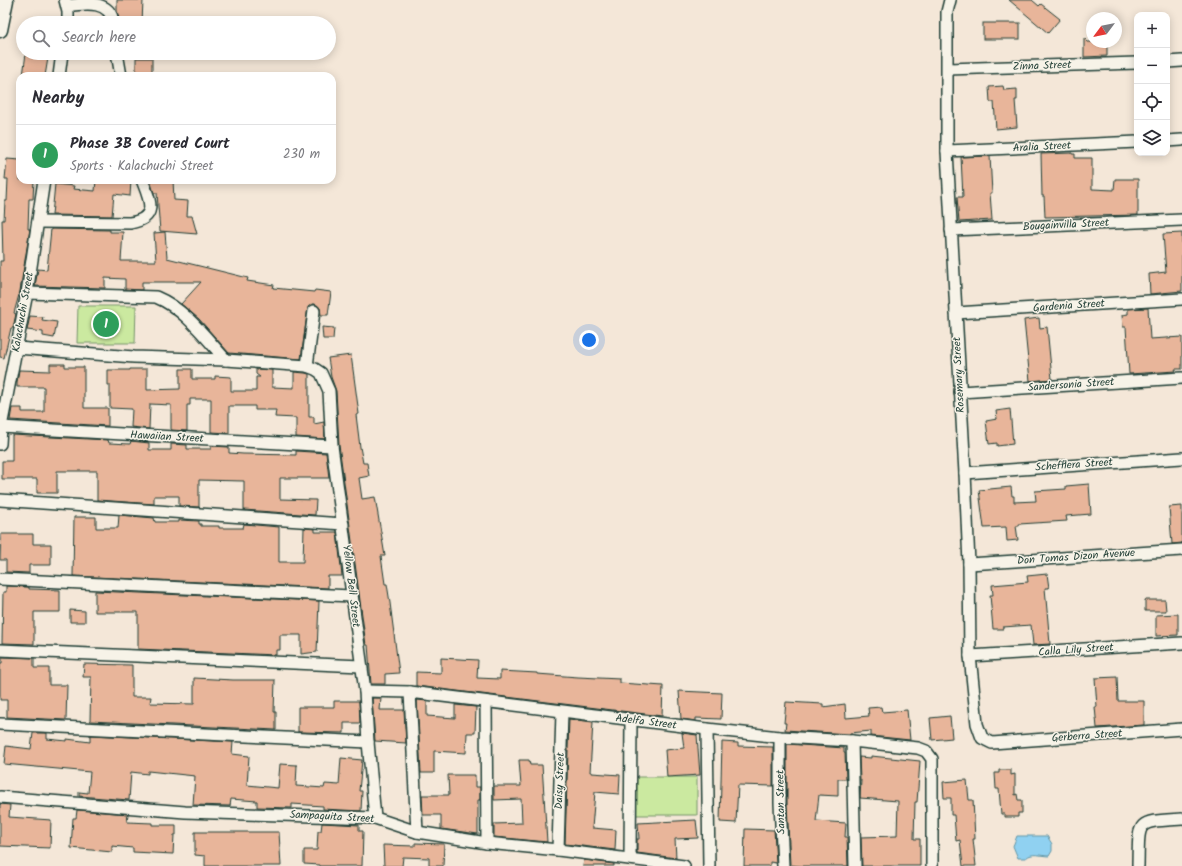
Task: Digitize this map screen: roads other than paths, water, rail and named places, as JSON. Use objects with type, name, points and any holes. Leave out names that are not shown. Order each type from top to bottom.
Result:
[{"type":"street","name":"Rosemary Street","points":[[950,0],[947,12],[947,151],[965,473],[969,564],[970,656],[977,724],[982,738],[992,743]]},
{"type":"street","points":[[0,30],[5,1]]},
{"type":"street","points":[[68,16],[66,3],[93,2],[103,4],[111,11],[112,16]]},
{"type":"street","points":[[60,72],[61,60]]},
{"type":"street","points":[[118,60],[120,72]]},
{"type":"street","points":[[1170,62],[1182,61]]},
{"type":"street","name":"Zinna Street","points":[[948,70],[1134,63]]},
{"type":"street","points":[[1170,141],[1182,140]]},
{"type":"street","name":"Aralia Street","points":[[947,151],[1134,142]]},
{"type":"street","name":"Kalachuchi Street","points":[[0,444],[1,427],[27,293],[43,184]]},
{"type":"street","points":[[38,222],[130,223],[141,220],[148,216],[151,208],[143,184]]},
{"type":"street","name":"Bougainvilla Street","points":[[951,230],[1182,220]]},
{"type":"street","points":[[27,293],[156,297],[168,302],[179,311],[226,360]]},
{"type":"street","name":"Gardenia Street","points":[[956,313],[1182,299]]},
{"type":"street","points":[[17,348],[134,357],[226,360],[307,366],[314,311]]},
{"type":"street","name":"Yellow Bell Street","points":[[307,366],[322,374],[329,391],[332,446],[365,691],[375,818]]},
{"type":"street","name":"Sandersonia Street","points":[[960,392],[1182,378]]},
{"type":"street","name":"Hawaiian Street","points":[[1,427],[332,446]]},
{"type":"street","name":"Schefflera Street","points":[[965,473],[1182,458]]},
{"type":"street","points":[[0,500],[343,524]]},
{"type":"street","name":"Don Tomas Dizon Avenue","points":[[969,564],[1182,550]]},
{"type":"street","points":[[0,579],[351,596]]},
{"type":"street","name":"Calla Lily Street","points":[[970,656],[1182,643]]},
{"type":"street","points":[[0,650],[361,666]]},
{"type":"street","name":"Adelfa Street","points":[[365,691],[410,692],[707,730],[780,737],[852,741],[918,748],[926,751],[932,759],[932,866]]},
{"type":"street","points":[[410,692],[417,832]]},
{"type":"street","points":[[486,702],[487,843]]},
{"type":"street","name":"Daisy Street","points":[[558,850],[562,712]]},
{"type":"street","points":[[630,859],[631,720]]},
{"type":"street","points":[[0,724],[368,742]]},
{"type":"street","name":"Gerberra Street","points":[[992,743],[1182,729]]},
{"type":"street","points":[[707,730],[709,866]]},
{"type":"street","name":"Santan Street","points":[[780,737],[780,803],[783,866]]},
{"type":"street","points":[[852,741],[855,866]]},
{"type":"street","name":"Sampaguita Street","points":[[0,797],[185,812],[375,818],[417,832],[487,843],[558,850],[684,866]]},
{"type":"street","points":[[1138,866],[1139,833],[1141,826],[1148,821],[1182,819]]},
{"type":"water","points":[[1017,836],[1047,836],[1052,844],[1052,851],[1049,856],[1031,855],[1026,858],[1018,858],[1013,846]]},
{"type":"place","name":"Phase 3B Covered Court","points":[[106,324]]}]
